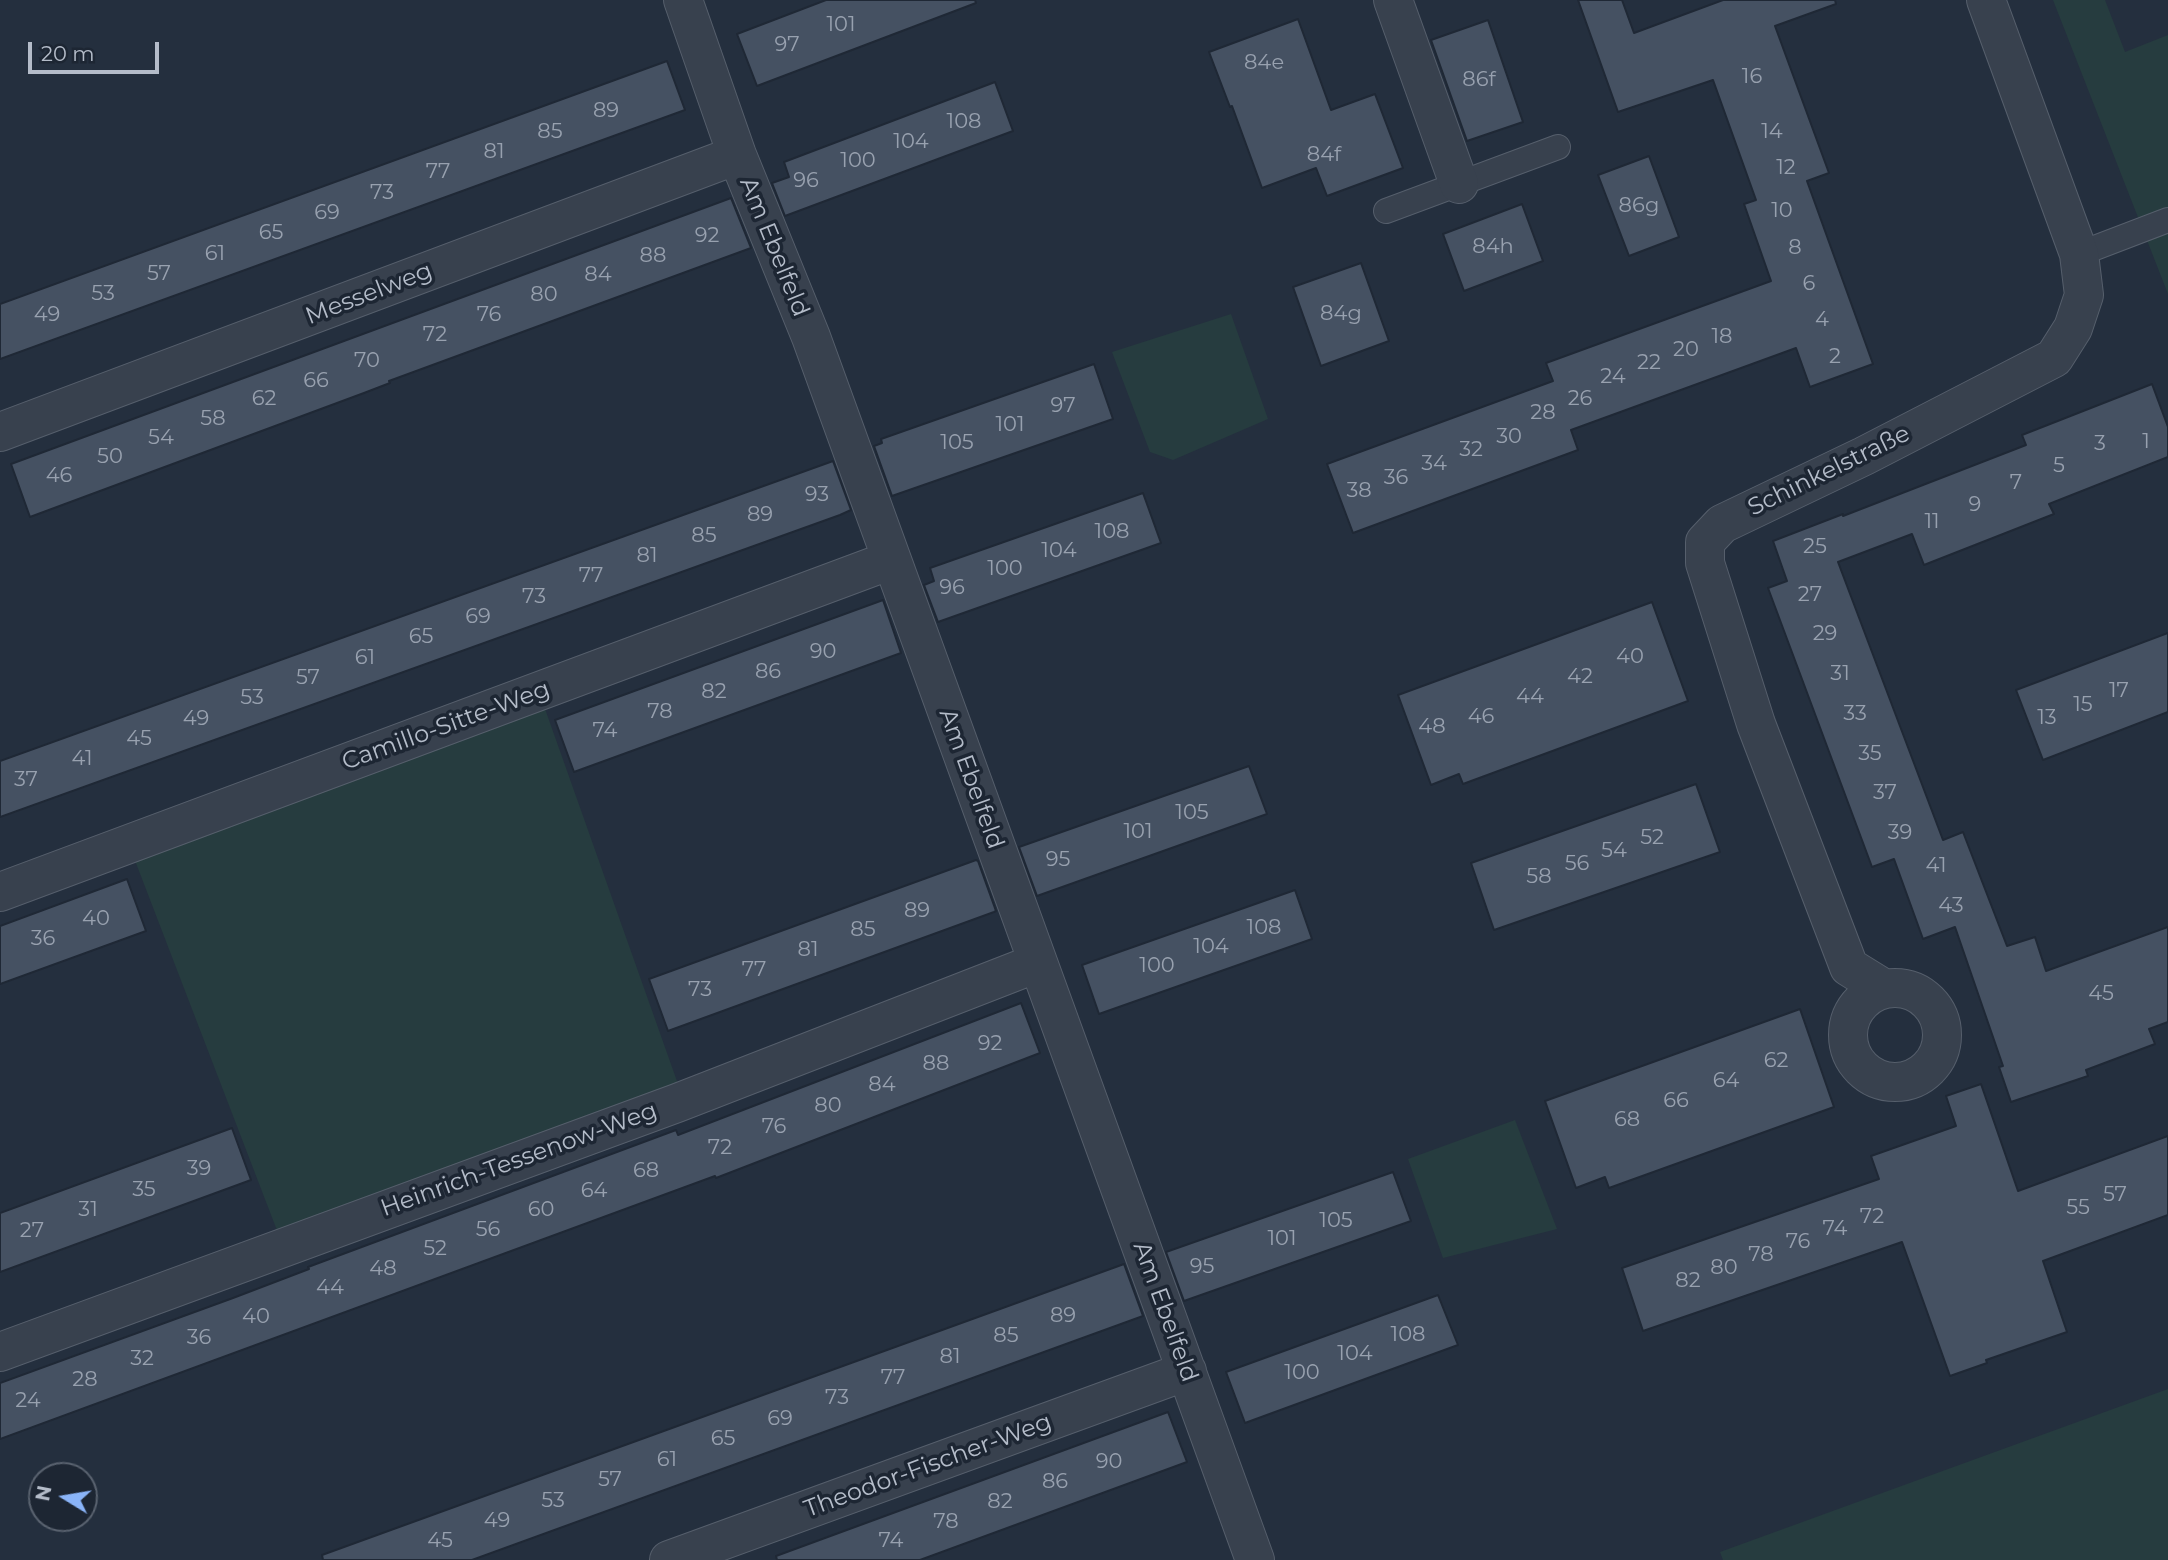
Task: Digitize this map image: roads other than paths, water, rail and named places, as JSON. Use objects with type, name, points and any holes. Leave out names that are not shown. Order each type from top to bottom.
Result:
[{"type":"street","name":"Am Ebelfeld","points":[[683,0],[737,155],[811,337],[1255,1560]]},
{"type":"street","points":[[1393,0],[1459,184]]},
{"type":"street","name":"Schinkelstraße","points":[[1883,988],[1849,967],[1756,724],[1705,563],[1705,542],[1722,524],[1864,456],[2054,358],[2073,328],[2084,295],[2079,254],[1986,0]]},
{"type":"street","name":"Messelweg","points":[[0,432],[737,155]]},
{"type":"street","name":"Camillo-Sitte-Weg","points":[[0,892],[891,560]]},
{"type":"street","name":"Heinrich-Tessenow-Weg","points":[[0,1352],[677,1102],[1037,963]]},
{"type":"street","name":"Theodor-Fischer-Weg","points":[[669,1560],[1186,1371]]},
{"type":"lane","points":[[1386,211],[1558,147]]},
{"type":"lane","points":[[2079,254],[2168,220]]}]
